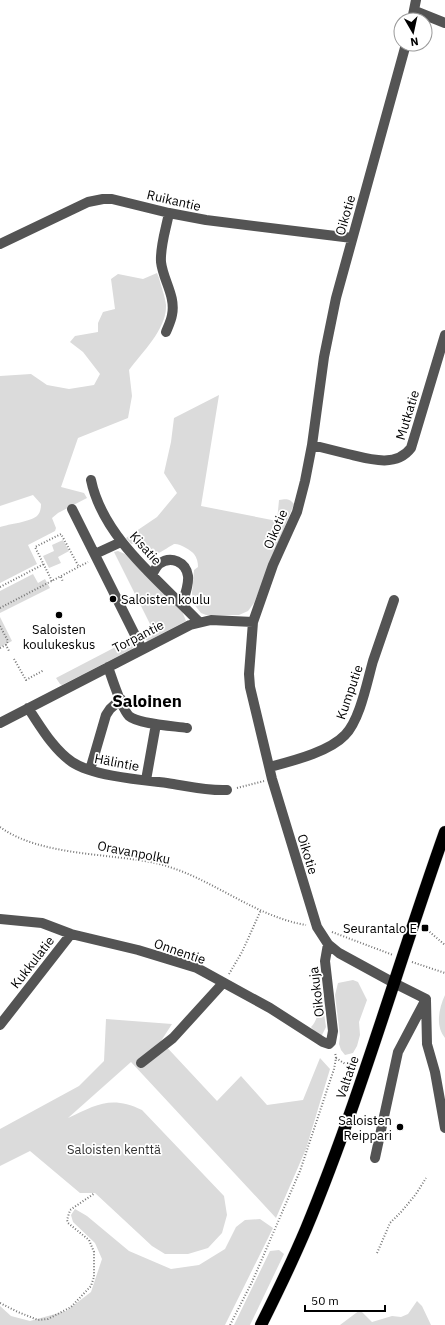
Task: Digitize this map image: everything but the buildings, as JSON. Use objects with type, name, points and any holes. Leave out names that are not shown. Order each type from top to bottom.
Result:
[{"type":"highway","name":"Valtatie","points":[[261,1325],[291,1265],[337,1148],[445,832]]},
{"type":"street","points":[[414,12],[416,0]]},
{"type":"street","points":[[433,20],[445,23]]},
{"type":"street","name":"Oikotie","points":[[404,52],[336,298],[324,357],[312,445],[297,512],[273,565],[253,622],[249,674],[250,687],[272,779],[317,927],[328,944],[339,953],[426,999]]},
{"type":"street","name":"Ruikantie","points":[[0,244],[88,202],[107,199],[119,200],[169,213],[238,225],[352,238]]},
{"type":"street","points":[[166,332],[172,317],[173,308],[162,267],[161,254],[169,213]]},
{"type":"street","name":"Mutkatie","points":[[312,445],[372,460],[384,461],[395,459],[406,454],[411,448],[445,335]]},
{"type":"street","name":"Kisatie","points":[[91,480],[95,496],[122,542],[152,575],[199,622]]},
{"type":"street","points":[[72,509],[142,649]]},
{"type":"street","points":[[96,556],[122,542]]},
{"type":"street","points":[[152,575],[163,562],[175,560],[183,565],[186,569],[188,580],[182,604]]},
{"type":"street","name":"Kumputie","points":[[270,767],[324,749],[335,744],[345,736],[350,729],[363,698],[394,600]]},
{"type":"street","name":"Torpantie","points":[[0,723],[190,625],[199,622],[223,619],[253,622]]},
{"type":"street","points":[[108,667],[121,699],[130,716],[140,721],[187,728]]},
{"type":"street","points":[[90,770],[106,715],[121,699]]},
{"type":"street","name":"Hälintie","points":[[28,708],[59,750],[72,762],[90,770],[212,790],[227,790]]},
{"type":"street","points":[[146,780],[156,724]]},
{"type":"street","name":"Onnentie","points":[[0,919],[42,923],[71,934],[197,968],[270,1008],[323,1042],[329,1044],[333,1037]]},
{"type":"street","name":"Kukkulatie","points":[[0,1025],[71,934]]},
{"type":"street","name":"Oikokuja","points":[[328,944],[325,961],[333,1037]]},
{"type":"street","points":[[140,1063],[173,1038],[223,983]]},
{"type":"street","points":[[426,999],[427,1044],[440,1072],[445,1128]]},
{"type":"street","points":[[375,1158],[398,1052],[426,999]]},
{"type":"path","points":[[52,580],[35,547],[62,534],[79,567]]},
{"type":"path","points":[[0,608],[79,567],[96,556]]},
{"type":"path","points":[[0,587],[44,564]]},
{"type":"path","points":[[61,576],[63,582]]},
{"type":"path","points":[[0,626],[8,641],[6,645],[9,651]]},
{"type":"path","points":[[0,648],[6,645]]},
{"type":"path","points":[[14,659],[26,680],[44,670]]},
{"type":"path","points":[[227,790],[272,779]]},
{"type":"path","name":"Oravanpolku","points":[[0,827],[16,837],[34,844],[55,849],[156,863],[179,870],[211,884],[261,910],[298,924],[317,927],[339,934],[394,956]]},
{"type":"path","points":[[223,983],[242,952],[261,910]]},
{"type":"path","points":[[425,928],[445,945]]},
{"type":"path","points":[[411,962],[445,973]]},
{"type":"path","points":[[230,1325],[252,1282],[300,1171],[336,1058],[333,1037]]},
{"type":"path","points":[[336,1058],[353,1069]]},
{"type":"path","points":[[377,1253],[390,1223],[416,1194],[426,1178]]},
{"type":"path","points":[[0,1303],[38,1320],[48,1319],[71,1307],[91,1286],[94,1277],[94,1252],[89,1240],[68,1223],[67,1220],[70,1210],[95,1193]]},
{"type":"green space","points":[[157,273],[166,305],[165,314],[153,340],[129,370],[132,396],[128,418],[78,438],[61,487],[84,493],[87,498],[58,513],[52,518],[56,528],[55,531],[28,545],[37,564],[0,583],[0,527],[34,518],[39,514],[41,504],[33,495],[0,506],[0,376],[31,374],[47,385],[69,389],[94,385],[100,374],[83,352],[70,342],[75,336],[98,332],[98,323],[103,312],[115,309],[111,279],[118,274],[143,279]]},
{"type":"green space","points":[[219,395],[201,506],[277,521],[279,500],[287,499],[294,504],[254,603],[248,611],[239,615],[206,615],[201,613],[193,603],[192,593],[194,570],[198,567],[198,565],[196,557],[190,551],[182,546],[174,544],[157,554],[146,544],[131,544],[126,538],[157,517],[177,493],[164,473],[171,442],[174,418]]},
{"type":"green space","points":[[63,540],[69,551],[58,557],[61,563],[49,568],[43,556],[54,551],[52,545]]},
{"type":"green space","points":[[118,551],[125,554],[182,611],[186,621],[148,641],[146,640],[142,633],[152,628],[114,552]]},
{"type":"green space","points":[[33,574],[38,583],[45,579],[50,588],[0,613],[0,591]]},
{"type":"green space","points":[[0,617],[12,641],[0,647]]},
{"type":"green space","points":[[129,640],[133,647],[132,649],[62,685],[56,678]]},
{"type":"green space","points":[[353,980],[358,982],[367,1000],[359,1022],[360,1035],[357,1046],[353,1053],[345,1055],[339,1044],[340,1036],[335,995],[338,983]]},
{"type":"green space","points":[[445,995],[445,1038],[440,1028],[439,1017]]},
{"type":"green space","points":[[325,998],[324,1013],[326,1027],[322,1035],[318,1035],[311,1027],[315,1022]]},
{"type":"green space","name":"Saloisten kenttä","points":[[106,1019],[172,1024],[161,1041],[217,1101],[241,1076],[267,1105],[303,1100],[320,1058],[330,1069],[306,1149],[276,1218],[131,1062],[68,1118],[87,1109],[112,1103],[121,1103],[142,1110],[224,1196],[227,1215],[222,1233],[208,1248],[188,1254],[165,1254],[152,1246],[95,1193],[80,1193],[30,1151],[0,1166],[0,1129],[79,1086],[104,1061]]},
{"type":"green space","points":[[75,1209],[87,1216],[129,1251],[171,1269],[199,1265],[225,1249],[236,1227],[245,1220],[260,1219],[273,1228],[225,1325],[0,1325],[0,1306],[11,1316],[30,1321],[66,1311],[91,1292],[102,1259],[95,1243],[73,1222],[71,1215]]},
{"type":"green space","points":[[279,1250],[284,1254],[250,1325],[234,1325],[270,1251]]},
{"type":"green space","points":[[417,1301],[422,1306],[431,1325],[340,1325],[360,1310],[372,1322],[392,1316],[401,1317],[408,1314]]},
{"type":"place","name":"Saloisten koulu","points":[[113,599]]},
{"type":"place","name":"Saloisten koulukeskus","points":[[59,615]]},
{"type":"place","name":"Seurantalo E","points":[[425,928]]},
{"type":"place","name":"Saloisten Reippari","points":[[400,1127]]},
{"type":"district","name":"Saloinen","points":[[147,701]]}]
